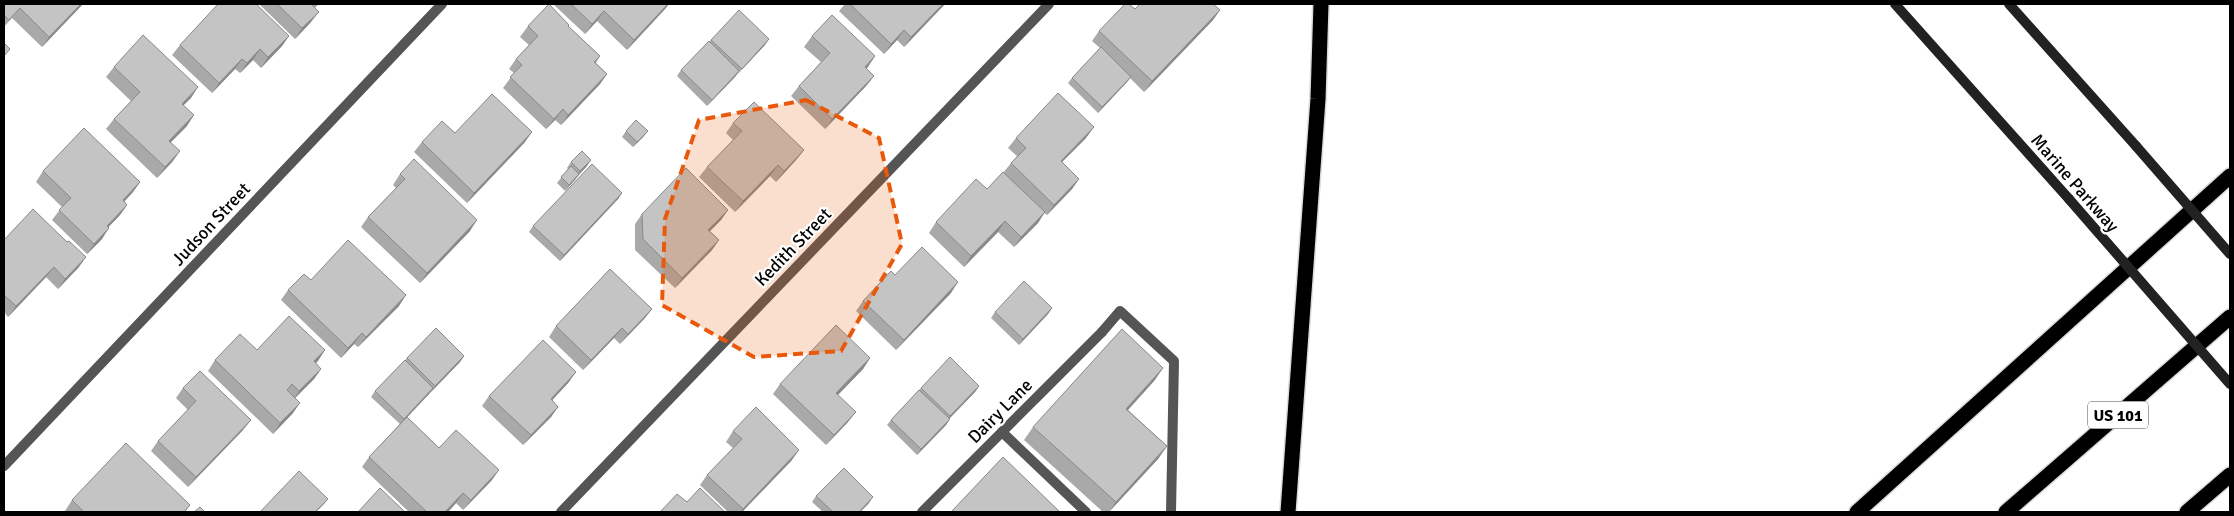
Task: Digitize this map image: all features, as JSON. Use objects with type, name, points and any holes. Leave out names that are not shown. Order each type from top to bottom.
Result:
[{"type":"highway","points":[[1288,512],[1318,99],[1321,4]]},
{"type":"highway","points":[[1857,512],[2230,176]]},
{"type":"highway","name":"US 101","points":[[2006,512],[2230,318]]},
{"type":"highway","points":[[2187,512],[2230,475]]},
{"type":"main road","name":"Marine Parkway","points":[[1896,4],[2230,384]]},
{"type":"main road","points":[[2008,4],[2230,254]]},
{"type":"street","name":"Judson Street","points":[[4,466],[442,4]]},
{"type":"street","name":"Kedith Street","points":[[561,512],[1049,4]]},
{"type":"street","name":"Dairy Lane","points":[[922,512],[1102,332],[1120,311],[1174,361],[1171,512]]},
{"type":"street","points":[[1002,432],[1086,512]]},
{"type":"highlighted area","points":[[806,100],[879,138],[902,244],[841,351],[754,357],[662,305],[665,219],[699,120]]},
{"type":"building","points":[[4,4],[81,4],[49,37],[20,8],[9,20],[4,15]]},
{"type":"building","points":[[218,4],[256,4],[289,36],[268,57],[260,49],[247,63],[242,59],[219,83],[180,45]]},
{"type":"building","points":[[277,4],[311,4],[319,12],[302,28]]},
{"type":"building","points":[[549,4],[568,26],[600,56],[594,62],[607,74],[568,115],[563,109],[554,119],[510,77],[522,65],[516,59],[538,36],[528,26]]},
{"type":"building","points":[[571,4],[668,4],[634,40],[604,11],[592,24]]},
{"type":"building","points":[[850,4],[943,4],[911,37],[904,30],[891,44]]},
{"type":"building","points":[[1125,4],[1129,4],[1135,9],[1140,4],[1213,4],[1220,10],[1152,81],[1099,31]]},
{"type":"building","points":[[739,10],[769,39],[742,69],[711,40]]},
{"type":"building","points":[[832,15],[875,56],[865,67],[874,76],[832,119],[799,86],[830,53],[812,36]]},
{"type":"building","points":[[143,35],[198,87],[182,104],[194,115],[169,141],[180,151],[165,167],[114,119],[140,92],[114,67]]},
{"type":"building","points":[[709,41],[739,71],[712,100],[681,70]]},
{"type":"building","points":[[4,43],[10,49],[4,56]]},
{"type":"building","points":[[1101,47],[1131,77],[1102,107],[1072,78]]},
{"type":"building","points":[[1058,93],[1094,127],[1061,161],[1079,179],[1054,205],[1011,163],[1026,148],[1016,138]]},
{"type":"building","points":[[492,94],[532,132],[474,193],[422,142],[442,121],[455,133]]},
{"type":"building","points":[[754,102],[804,150],[784,171],[778,165],[743,201],[707,167],[742,131],[733,123]]},
{"type":"building","points":[[636,120],[648,131],[637,142],[626,131]]},
{"type":"building","points":[[84,128],[140,182],[123,200],[127,205],[107,226],[109,228],[94,244],[59,210],[71,198],[43,171]]},
{"type":"building","points":[[582,151],[591,160],[580,171],[571,162]]},
{"type":"building","points":[[414,159],[477,220],[427,273],[368,217],[405,179],[400,174]]},
{"type":"building","points":[[592,164],[622,193],[564,255],[533,226]]},
{"type":"building","points":[[571,166],[579,174],[569,185],[561,177]]},
{"type":"building","points":[[686,168],[728,210],[708,230],[719,240],[682,278],[643,239],[642,214]]},
{"type":"building","points":[[1003,172],[1045,212],[1021,237],[1005,221],[971,256],[936,222],[976,179],[987,189]]},
{"type":"building","points":[[33,209],[67,242],[69,241],[86,257],[65,279],[54,267],[16,306],[4,295],[4,240]]},
{"type":"building","points":[[348,240],[406,295],[366,337],[362,333],[348,348],[288,290],[304,274],[311,280]]},
{"type":"building","points":[[922,247],[958,282],[904,340],[863,301],[891,271],[895,275]]},
{"type":"building","points":[[610,269],[652,309],[628,334],[622,328],[591,360],[556,326]]},
{"type":"building","points":[[1024,281],[1052,308],[1023,339],[995,312]]},
{"type":"building","points":[[289,316],[325,350],[314,361],[321,369],[299,391],[292,384],[287,390],[300,403],[280,423],[215,360],[240,334],[257,350]]},
{"type":"building","points":[[836,325],[870,358],[836,393],[856,412],[834,435],[780,384]]},
{"type":"building","points":[[436,328],[464,356],[435,386],[407,358]]},
{"type":"building","points":[[1122,329],[1163,368],[1126,409],[1167,446],[1116,502],[1033,427]]},
{"type":"building","points":[[543,340],[576,372],[551,399],[558,407],[531,435],[489,396]]},
{"type":"building","points":[[950,357],[979,386],[950,416],[921,388]]},
{"type":"building","points":[[405,360],[433,388],[404,419],[375,391]]},
{"type":"building","points":[[200,371],[251,420],[196,477],[158,441],[196,401],[183,388]]},
{"type":"building","points":[[919,390],[950,419],[921,449],[891,420]]},
{"type":"building","points":[[756,407],[799,450],[743,509],[707,475],[742,439],[733,431]]},
{"type":"building","points":[[407,417],[439,448],[456,430],[499,470],[471,500],[463,493],[445,512],[427,512],[369,457]]},
{"type":"building","points":[[126,443],[190,505],[184,512],[84,512],[72,500]]},
{"type":"building","points":[[1003,457],[1060,512],[951,512]]},
{"type":"building","points":[[844,468],[873,497],[859,512],[833,512],[816,496]]},
{"type":"building","points":[[299,471],[328,499],[315,512],[260,512]]},
{"type":"building","points":[[380,488],[405,512],[358,512]]},
{"type":"building","points":[[700,488],[725,512],[660,512],[677,494],[687,502]]},
{"type":"building","points":[[200,507],[205,512],[194,512]]}]
